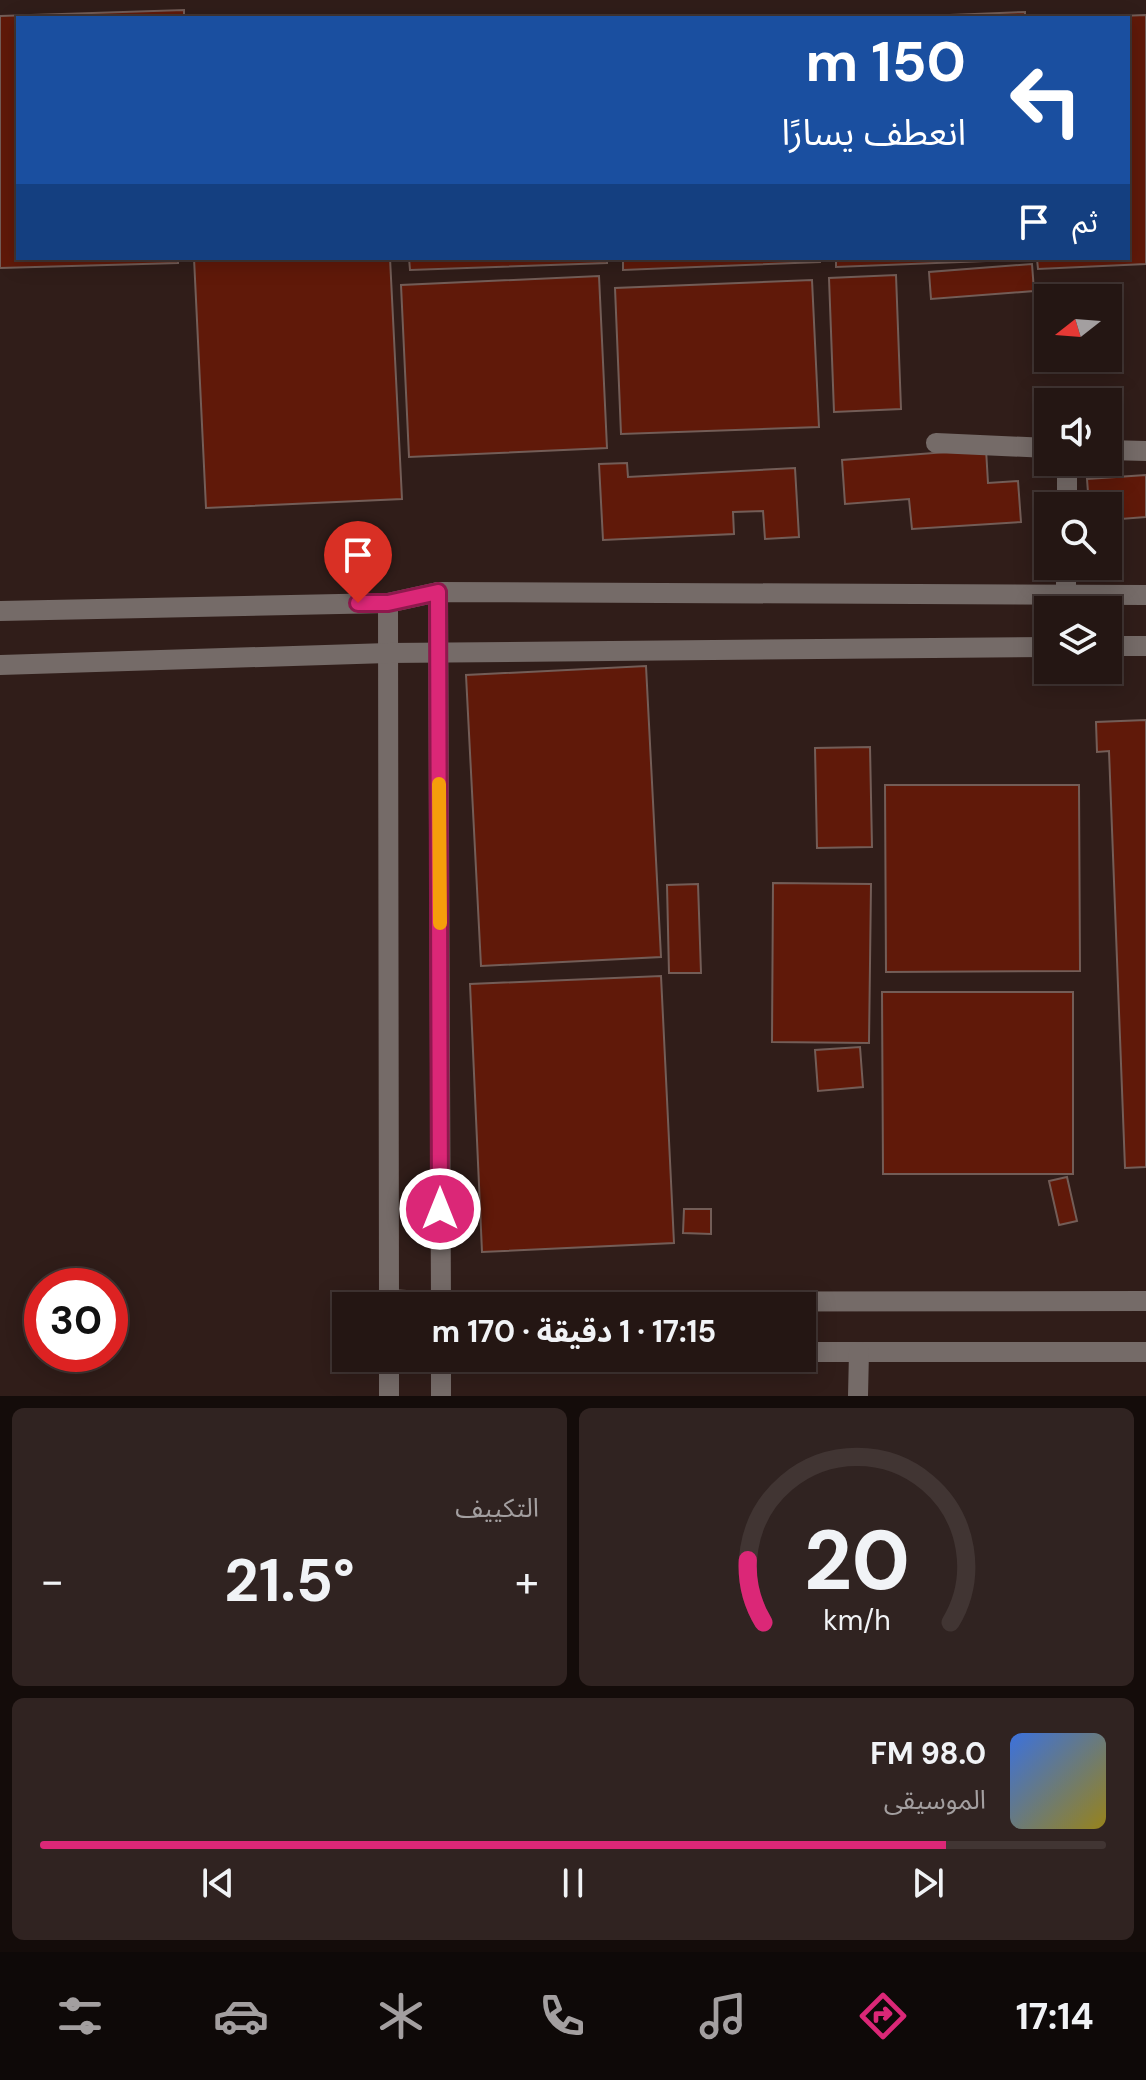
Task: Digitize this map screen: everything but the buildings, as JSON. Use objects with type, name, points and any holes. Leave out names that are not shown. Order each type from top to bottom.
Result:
[{"type":"street","points":[[936,443],[1034,447]]},
{"type":"street","points":[[1122,450],[1146,451]]},
{"type":"street","points":[[1066,580],[1066,594]]},
{"type":"street","points":[[438,592],[441,1292]]},
{"type":"street","points":[[0,611],[388,603],[438,592],[1146,595]]},
{"type":"street","points":[[388,603],[389,1292]]},
{"type":"street","points":[[1122,646],[1146,646]]},
{"type":"street","points":[[0,665],[388,653],[1034,647]]},
{"type":"street","points":[[816,1302],[1146,1301]]},
{"type":"street","points":[[816,1352],[1146,1352]]},
{"type":"street","points":[[858,1396],[859,1352]]},
{"type":"street","points":[[389,1372],[389,1396]]},
{"type":"street","points":[[441,1372],[441,1396]]},
{"type":"slow traffic","points":[[439,784],[440,923]]},
{"type":"route","points":[[358,603],[388,603],[438,592],[440,1209]]}]
